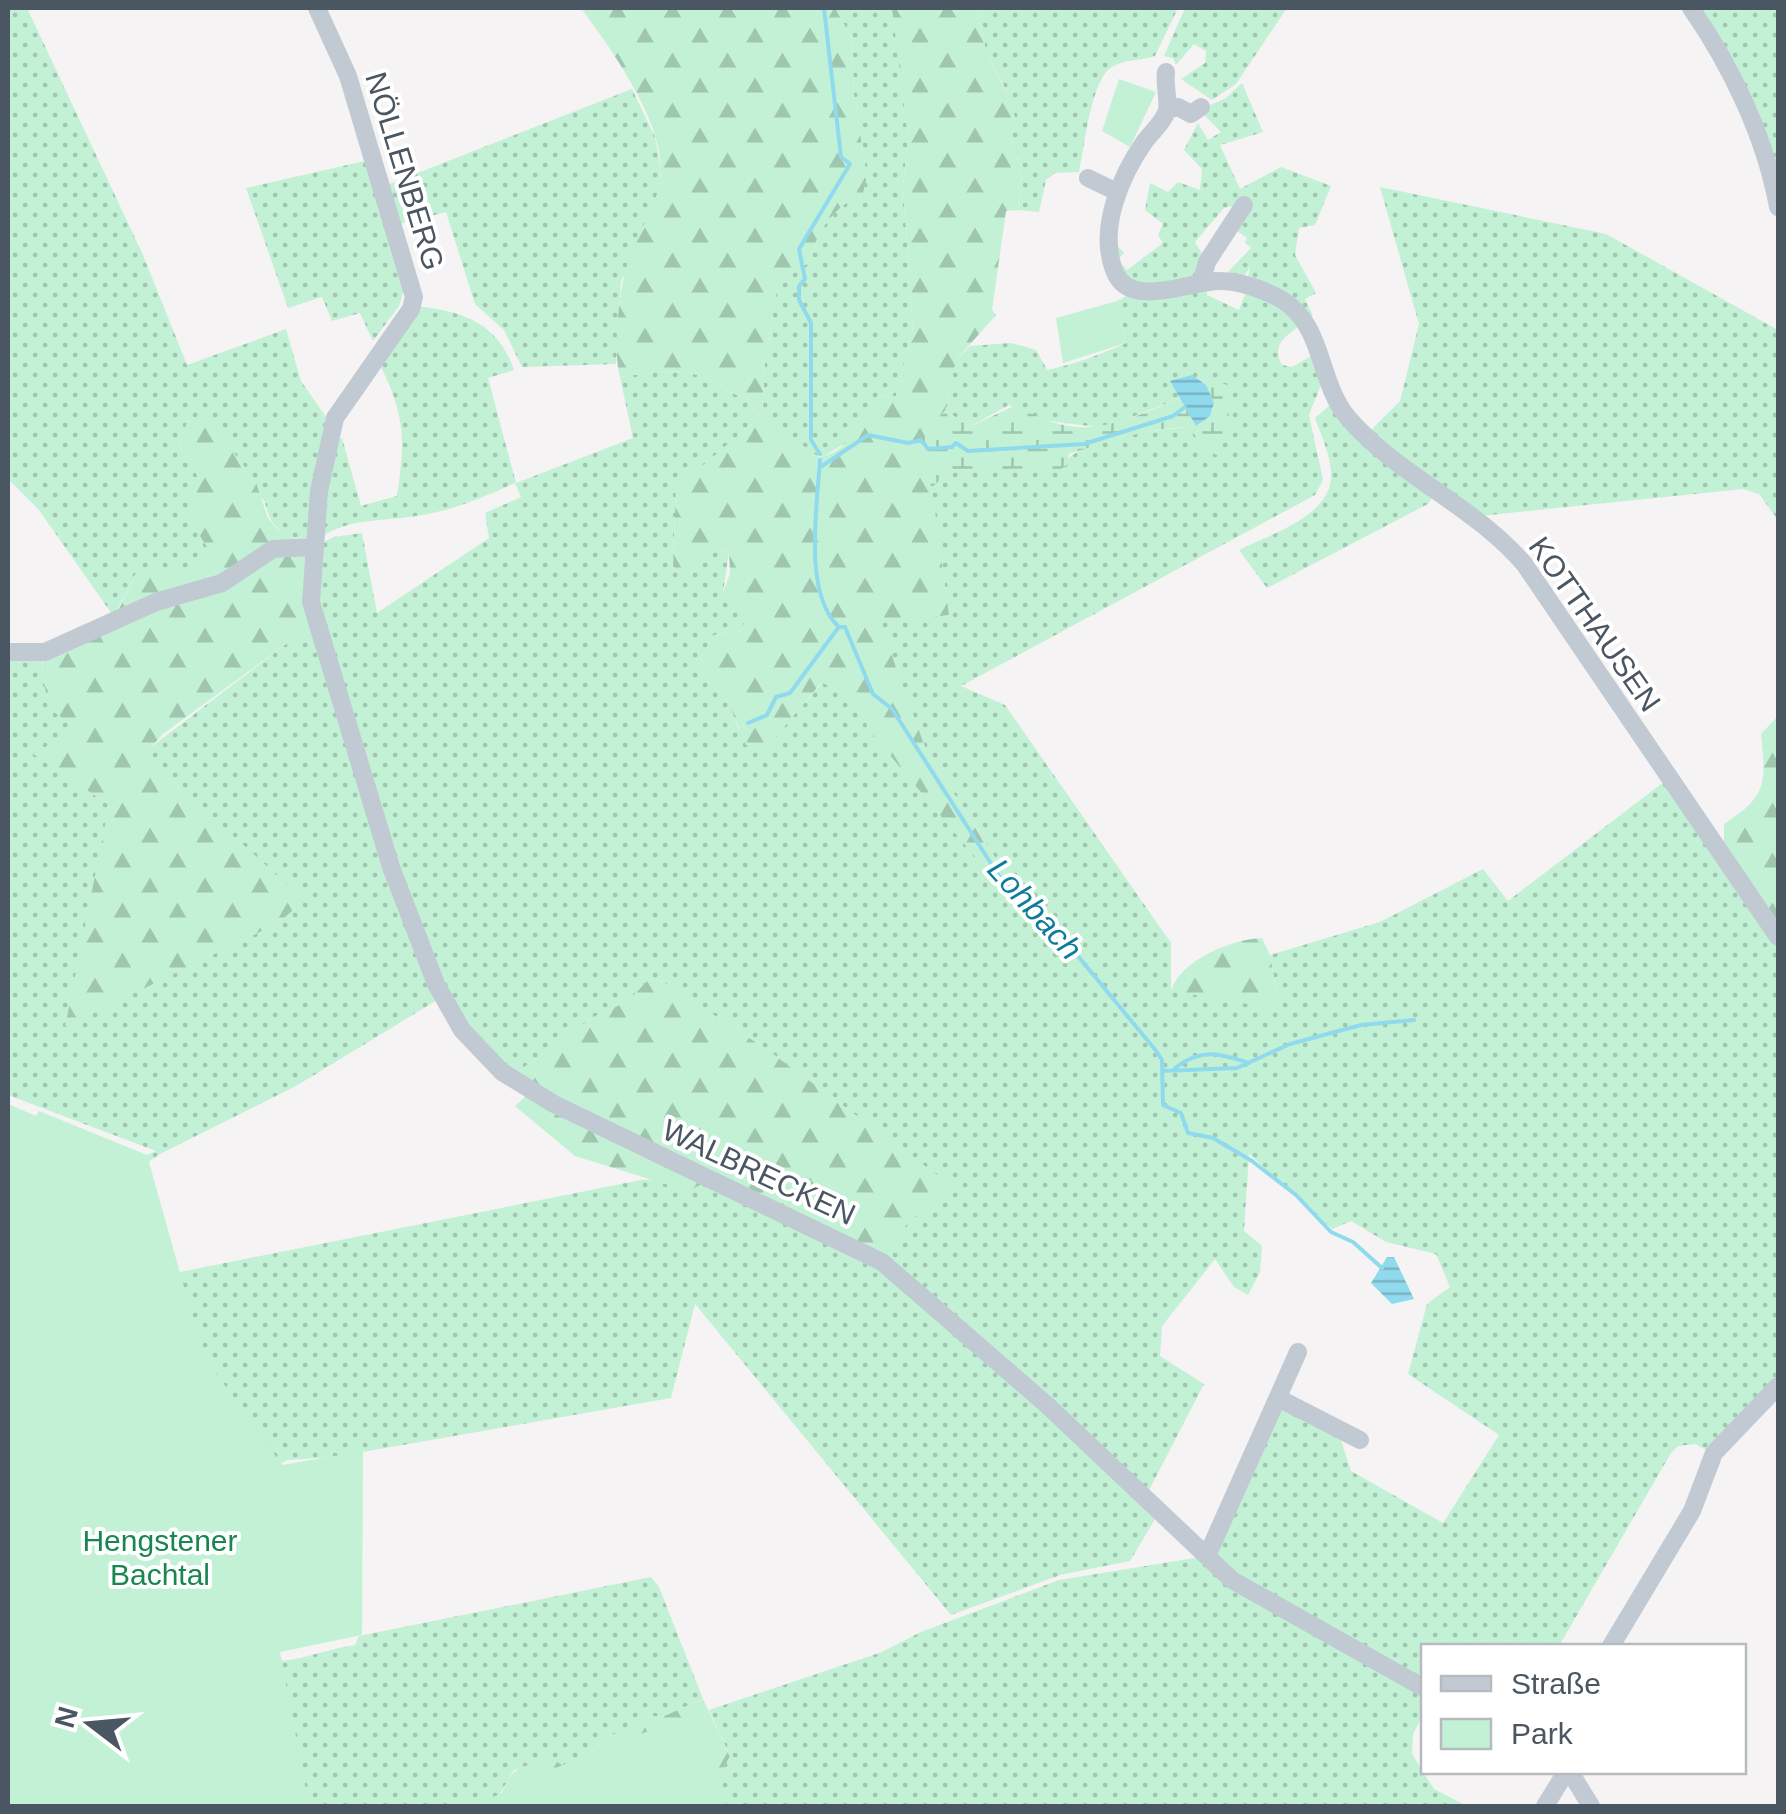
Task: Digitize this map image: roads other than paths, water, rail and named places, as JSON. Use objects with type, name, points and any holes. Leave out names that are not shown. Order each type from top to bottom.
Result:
[{"type":"street","name":"NÖLLENBERG","points":[[317,8],[344,65],[414,297],[411,309],[335,418],[323,463],[312,547],[312,602],[317,629]]},
{"type":"street","points":[[1690,8],[1716,45],[1757,134],[1778,207]]},
{"type":"street","points":[[1166,72],[1167,110],[1178,107],[1191,114],[1202,107]]},
{"type":"street","name":"KOTTHAUSEN","points":[[1167,110],[1129,164],[1118,192],[1111,254],[1122,283],[1146,291],[1221,281],[1254,288],[1292,308],[1316,341],[1326,382],[1349,418],[1384,452],[1512,550],[1778,936]]},
{"type":"street","points":[[1088,178],[1118,192]]},
{"type":"street","points":[[1202,282],[1207,262],[1244,205]]},
{"type":"street","points":[[8,652],[45,652],[156,602],[222,583],[273,550],[312,547]]},
{"type":"street","name":"WALBRECKEN","points":[[317,629],[406,908],[436,984],[475,1046],[502,1072],[554,1104],[882,1262],[1026,1386],[1208,1556],[1262,1600],[1421,1686]]},
{"type":"street","points":[[1208,1556],[1298,1352]]},
{"type":"street","points":[[1612,1644],[1692,1511],[1714,1453],[1778,1386]]},
{"type":"street","points":[[1278,1398],[1360,1440]]},
{"type":"street","points":[[1545,1806],[1567,1774]]},
{"type":"street","points":[[1569,1774],[1591,1806]]},
{"type":"water","points":[[1192,375],[1206,385],[1214,403],[1210,416],[1196,426],[1170,381]]},
{"type":"water","points":[[1387,1257],[1394,1257],[1414,1299],[1392,1304],[1371,1283]]},
{"type":"waterway","name":"Lohbach","points":[[820,454],[811,440],[811,323],[799,300],[799,286],[805,279],[799,249],[850,164],[841,157],[824,8]]},
{"type":"waterway","points":[[822,466],[868,435],[908,443],[921,440],[928,449],[952,447],[956,443],[968,451],[1084,444],[1173,416],[1185,407]]},
{"type":"waterway","name":"Lohbach","points":[[820,460],[816,572],[828,613],[839,627],[845,627],[873,694],[892,709],[999,876],[1022,903],[1049,921],[1157,1052],[1162,1060],[1163,1105],[1181,1113],[1188,1133],[1213,1138],[1252,1161],[1296,1195],[1331,1232],[1353,1242],[1382,1268]]},
{"type":"waterway","points":[[748,723],[767,715],[776,697],[790,693],[838,628]]},
{"type":"waterway","points":[[1162,1071],[1237,1068],[1290,1044],[1361,1025],[1414,1020]]},
{"type":"waterway","points":[[1175,1068],[1193,1057],[1210,1054],[1249,1063]]},
{"type":"park label","name":"Hengstener Bachtal","points":[[160,1557]]}]
